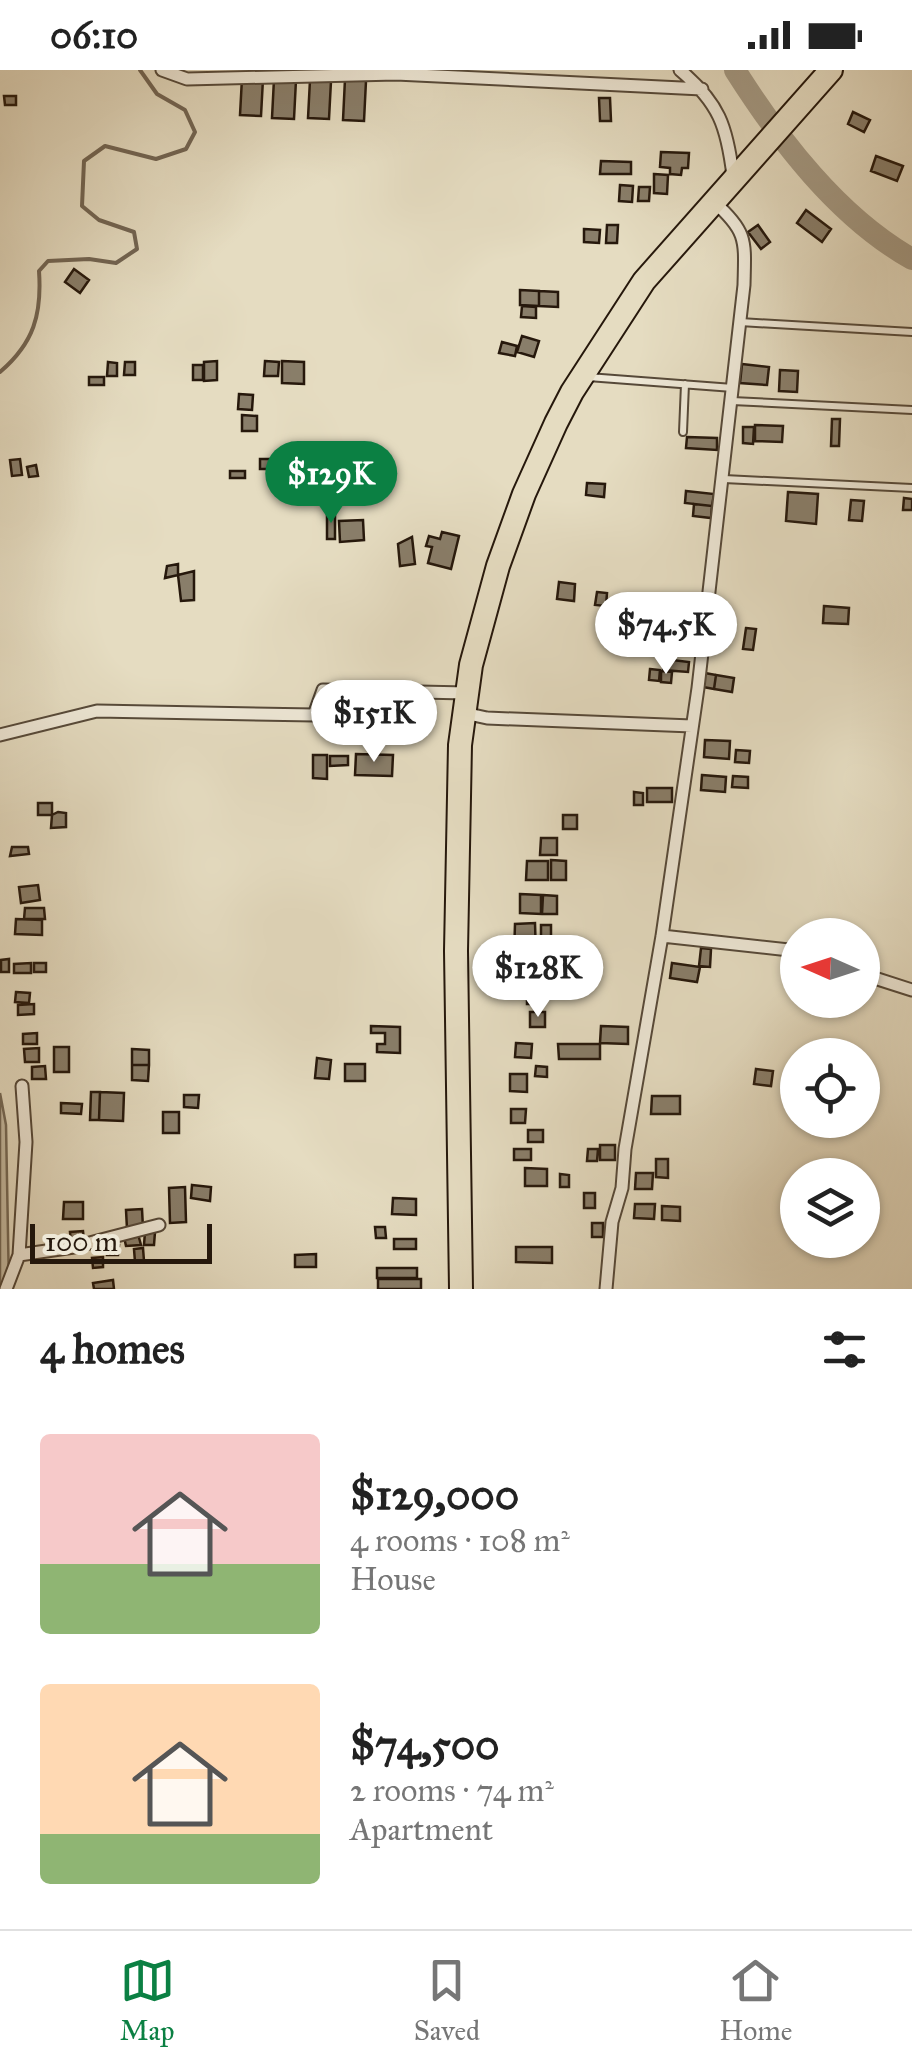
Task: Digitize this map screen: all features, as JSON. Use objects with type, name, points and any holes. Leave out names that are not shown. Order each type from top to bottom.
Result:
[{"type":"highway","points":[[460,1289],[457,811],[465,703],[472,665],[510,530],[556,424],[644,281],[832,70]]},
{"type":"street","points":[[162,70],[187,79],[396,74],[702,89]]},
{"type":"street","points":[[680,70],[702,89],[728,133],[734,180]]},
{"type":"street","points":[[606,1289],[612,1222],[622,1188],[692,726],[733,394],[745,238],[736,222],[714,202]]},
{"type":"street","points":[[0,735],[97,712],[314,716],[323,690],[465,703],[487,718],[692,726]]},
{"type":"street","points":[[662,936],[780,949]]},
{"type":"street","points":[[880,980],[912,990]]},
{"type":"street","points":[[6,1289],[19,1256],[26,1142],[22,1086]]},
{"type":"street","points":[[19,1256],[74,1247],[159,1225]]},
{"type":"lane","points":[[740,322],[912,332]]},
{"type":"lane","points":[[582,377],[686,384],[733,394],[912,410]]},
{"type":"lane","points":[[683,432],[686,384]]},
{"type":"lane","points":[[724,479],[912,488]]},
{"type":"shaded area","points":[[0,1093],[6,1125],[9,1289],[0,1289]]},
{"type":"building","points":[[242,78],[263,79],[261,116],[240,115]]},
{"type":"building","points":[[274,79],[296,80],[294,119],[272,118]]},
{"type":"building","points":[[345,79],[366,81],[364,121],[343,120]]},
{"type":"building","points":[[310,80],[331,81],[329,119],[308,118]]},
{"type":"building","points":[[4,96],[16,96],[16,105],[5,105]]},
{"type":"building","points":[[599,98],[610,98],[611,121],[600,121]]},
{"type":"building","points":[[853,112],[870,120],[864,132],[848,124]]},
{"type":"building","points":[[661,152],[689,153],[688,168],[682,168],[681,175],[670,174],[670,168],[660,167]]},
{"type":"building","points":[[876,156],[903,166],[897,181],[871,171]]},
{"type":"building","points":[[601,161],[631,162],[631,174],[600,174]]},
{"type":"building","points":[[654,174],[668,175],[667,194],[654,193]]},
{"type":"building","points":[[620,185],[633,186],[632,202],[619,201]]},
{"type":"building","points":[[639,187],[650,187],[649,201],[638,201]]},
{"type":"building","points":[[806,210],[831,229],[822,242],[797,223]]},
{"type":"building","points":[[607,225],[618,225],[617,243],[606,243]]},
{"type":"building","points":[[758,225],[770,242],[761,249],[748,232]]},
{"type":"building","points":[[584,229],[600,230],[599,243],[584,242]]},
{"type":"building","points":[[74,269],[89,280],[80,293],[65,282]]},
{"type":"building","points":[[520,290],[539,291],[539,306],[520,305]]},
{"type":"building","points":[[539,291],[558,292],[558,307],[539,306]]},
{"type":"building","points":[[522,306],[536,307],[536,318],[521,317]]},
{"type":"building","points":[[522,336],[539,341],[534,357],[517,352]]},
{"type":"building","points":[[502,342],[517,346],[515,356],[499,353]]},
{"type":"building","points":[[217,361],[217,380],[204,381],[204,362]]},
{"type":"building","points":[[265,361],[279,362],[278,376],[264,376]]},
{"type":"building","points":[[282,361],[304,362],[304,384],[282,383]]},
{"type":"building","points":[[108,362],[117,363],[117,376],[107,376]]},
{"type":"building","points":[[125,362],[135,362],[135,375],[124,375]]},
{"type":"building","points":[[742,364],[769,367],[767,385],[740,383]]},
{"type":"building","points":[[193,365],[203,365],[203,380],[193,380]]},
{"type":"building","points":[[780,370],[798,371],[797,392],[779,391]]},
{"type":"building","points":[[89,377],[104,377],[104,385],[89,385]]},
{"type":"building","points":[[239,394],[253,395],[252,410],[238,409]]},
{"type":"building","points":[[242,415],[257,416],[257,431],[242,431]]},
{"type":"building","points":[[832,419],[840,419],[839,446],[831,446]]},
{"type":"building","points":[[755,425],[783,426],[782,442],[755,441]]},
{"type":"building","points":[[743,427],[754,427],[753,444],[743,443]]},
{"type":"building","points":[[687,437],[717,438],[717,450],[686,448]]},
{"type":"building","points":[[20,459],[22,475],[12,476],[10,460]]},
{"type":"building","points":[[260,459],[270,459],[270,469],[260,469]]},
{"type":"building","points":[[36,465],[38,476],[29,477],[27,467]]},
{"type":"building","points":[[230,471],[245,471],[245,478],[230,478]]},
{"type":"building","points":[[587,483],[605,484],[604,497],[586,495]]},
{"type":"building","points":[[686,491],[714,494],[712,506],[685,503]]},
{"type":"building","points":[[788,492],[818,494],[816,524],[786,521]]},
{"type":"building","points":[[904,498],[912,499],[912,510],[903,510]]},
{"type":"building","points":[[851,500],[864,501],[862,521],[849,520]]},
{"type":"building","points":[[694,504],[712,506],[711,518],[693,516]]},
{"type":"building","points":[[327,514],[335,514],[335,539],[327,539]]},
{"type":"building","points":[[363,520],[364,540],[340,542],[339,521]]},
{"type":"building","points":[[442,532],[459,536],[451,569],[428,563],[432,547],[426,546],[429,536],[440,539]]},
{"type":"building","points":[[412,537],[415,564],[400,566],[398,544]]},
{"type":"building","points":[[178,564],[178,575],[165,578],[167,566]]},
{"type":"building","points":[[194,571],[194,600],[181,601],[178,575]]},
{"type":"building","points":[[559,582],[575,584],[574,601],[557,599]]},
{"type":"building","points":[[597,592],[607,593],[606,606],[595,605]]},
{"type":"building","points":[[824,606],[849,608],[848,624],[823,623]]},
{"type":"building","points":[[660,610],[672,611],[670,623],[659,622]]},
{"type":"building","points":[[674,611],[691,612],[691,629],[673,627]]},
{"type":"building","points":[[746,628],[756,629],[753,650],[743,649]]},
{"type":"building","points":[[680,631],[692,632],[691,648],[678,647]]},
{"type":"building","points":[[664,632],[678,634],[677,646],[663,645]]},
{"type":"building","points":[[642,642],[669,646],[668,658],[641,653]]},
{"type":"building","points":[[664,659],[689,662],[688,672],[663,670]]},
{"type":"building","points":[[650,669],[660,670],[659,681],[649,680]]},
{"type":"building","points":[[661,671],[672,672],[671,683],[661,682]]},
{"type":"building","points":[[705,673],[716,675],[714,689],[703,687]]},
{"type":"building","points":[[716,675],[734,678],[732,692],[714,689]]},
{"type":"building","points":[[376,688],[419,689],[418,704],[377,705]]},
{"type":"building","points":[[414,707],[415,720],[392,721],[391,708]]},
{"type":"building","points":[[388,711],[389,721],[370,721],[370,712]]},
{"type":"building","points":[[705,740],[730,741],[729,759],[704,757]]},
{"type":"building","points":[[736,750],[750,751],[749,763],[735,762]]},
{"type":"building","points":[[356,754],[393,755],[392,776],[355,775]]},
{"type":"building","points":[[313,755],[327,755],[327,779],[313,778]]},
{"type":"building","points":[[330,756],[348,756],[348,765],[330,766]]},
{"type":"building","points":[[702,775],[726,777],[725,792],[701,790]]},
{"type":"building","points":[[733,776],[748,777],[748,788],[732,787]]},
{"type":"building","points":[[647,788],[672,788],[672,802],[647,802]]},
{"type":"building","points":[[634,792],[643,793],[643,805],[634,805]]},
{"type":"building","points":[[38,803],[52,803],[52,815],[38,815]]},
{"type":"building","points":[[66,813],[66,827],[51,828],[52,815]]},
{"type":"building","points":[[563,815],[577,815],[577,829],[563,829]]},
{"type":"building","points":[[541,838],[557,838],[557,855],[540,855]]},
{"type":"building","points":[[12,847],[28,847],[29,854],[10,856]]},
{"type":"building","points":[[551,860],[566,861],[566,880],[551,880]]},
{"type":"building","points":[[527,861],[548,861],[548,880],[526,880]]},
{"type":"building","points":[[38,885],[40,900],[21,903],[19,887]]},
{"type":"building","points":[[520,894],[541,895],[541,914],[520,913]]},
{"type":"building","points":[[543,895],[557,896],[557,914],[542,914]]},
{"type":"building","points":[[25,908],[44,908],[45,919],[24,919]]},
{"type":"building","points":[[16,919],[42,920],[42,935],[15,934]]},
{"type":"building","points":[[535,923],[536,956],[514,956],[515,924]]},
{"type":"building","points":[[541,925],[551,925],[551,940],[541,940]]},
{"type":"building","points":[[701,948],[711,949],[710,967],[699,966]]},
{"type":"building","points":[[9,959],[9,972],[1,972],[1,960]]},
{"type":"building","points":[[31,963],[31,973],[14,973],[14,964]]},
{"type":"building","points":[[34,963],[46,963],[46,972],[34,972]]},
{"type":"building","points":[[672,963],[700,967],[697,982],[670,978]]},
{"type":"building","points":[[527,984],[543,984],[542,1004],[527,1004]]},
{"type":"building","points":[[16,992],[30,993],[29,1003],[15,1002]]},
{"type":"building","points":[[34,1004],[34,1014],[18,1015],[18,1005]]},
{"type":"building","points":[[530,1012],[545,1012],[545,1027],[530,1027]]},
{"type":"building","points":[[371,1026],[400,1027],[400,1053],[377,1052],[377,1044],[385,1044],[385,1033],[371,1033]]},
{"type":"building","points":[[601,1026],[628,1027],[628,1044],[600,1043]]},
{"type":"building","points":[[37,1033],[37,1044],[23,1044],[23,1034]]},
{"type":"building","points":[[516,1043],[532,1044],[531,1058],[515,1057]]},
{"type":"building","points":[[558,1044],[600,1044],[600,1059],[559,1059]]},
{"type":"building","points":[[54,1047],[69,1047],[69,1072],[54,1072]]},
{"type":"building","points":[[39,1048],[39,1062],[25,1062],[24,1049]]},
{"type":"building","points":[[132,1049],[149,1050],[149,1065],[132,1065]]},
{"type":"building","points":[[317,1058],[331,1060],[329,1079],[315,1078]]},
{"type":"building","points":[[345,1064],[365,1064],[365,1081],[345,1081]]},
{"type":"building","points":[[132,1065],[149,1065],[148,1081],[132,1080]]},
{"type":"building","points":[[45,1066],[46,1079],[32,1079],[32,1067]]},
{"type":"building","points":[[536,1066],[547,1067],[547,1077],[535,1076]]},
{"type":"building","points":[[756,1069],[773,1071],[771,1086],[754,1084]]},
{"type":"building","points":[[510,1074],[527,1074],[527,1092],[510,1091]]},
{"type":"building","points":[[91,1092],[100,1092],[99,1120],[90,1120]]},
{"type":"building","points":[[100,1092],[124,1093],[123,1121],[99,1120]]},
{"type":"building","points":[[184,1095],[199,1095],[198,1108],[184,1107]]},
{"type":"building","points":[[652,1096],[680,1096],[680,1114],[651,1114]]},
{"type":"building","points":[[61,1103],[82,1104],[81,1114],[61,1113]]},
{"type":"building","points":[[511,1109],[526,1109],[525,1123],[511,1123]]},
{"type":"building","points":[[163,1112],[179,1112],[179,1133],[163,1133]]},
{"type":"building","points":[[528,1130],[543,1130],[543,1142],[528,1142]]},
{"type":"building","points":[[600,1145],[615,1145],[615,1160],[600,1160]]},
{"type":"building","points":[[514,1149],[531,1149],[531,1160],[514,1160]]},
{"type":"building","points":[[588,1149],[598,1149],[597,1161],[587,1161]]},
{"type":"building","points":[[656,1159],[668,1159],[668,1178],[656,1177]]},
{"type":"building","points":[[525,1168],[547,1169],[547,1186],[525,1186]]},
{"type":"building","points":[[636,1173],[653,1173],[652,1189],[635,1189]]},
{"type":"building","points":[[560,1174],[569,1175],[569,1187],[560,1187]]},
{"type":"building","points":[[192,1185],[211,1187],[210,1201],[191,1198]]},
{"type":"building","points":[[185,1187],[186,1222],[170,1223],[169,1188]]},
{"type":"building","points":[[584,1193],[595,1193],[595,1208],[584,1208]]},
{"type":"building","points":[[393,1198],[416,1199],[416,1215],[392,1214]]},
{"type":"building","points":[[64,1202],[83,1202],[83,1219],[63,1219]]},
{"type":"building","points":[[635,1204],[655,1204],[654,1219],[634,1218]]},
{"type":"building","points":[[662,1206],[680,1207],[680,1221],[662,1220]]},
{"type":"building","points":[[142,1209],[143,1228],[127,1229],[126,1210]]},
{"type":"building","points":[[592,1223],[603,1223],[603,1237],[592,1237]]},
{"type":"building","points":[[375,1227],[385,1227],[386,1238],[376,1238]]},
{"type":"building","points":[[83,1231],[84,1241],[71,1243],[70,1232]]},
{"type":"building","points":[[145,1232],[155,1232],[154,1245],[144,1245]]},
{"type":"building","points":[[138,1234],[141,1245],[126,1246],[124,1237]]},
{"type":"building","points":[[394,1239],[416,1239],[416,1249],[394,1249]]},
{"type":"building","points":[[108,1245],[119,1245],[118,1255],[107,1255]]},
{"type":"building","points":[[516,1247],[552,1247],[552,1263],[516,1262]]},
{"type":"building","points":[[143,1248],[144,1261],[135,1262],[134,1249]]},
{"type":"building","points":[[316,1254],[316,1267],[295,1267],[295,1255]]},
{"type":"building","points":[[103,1257],[103,1267],[93,1268],[92,1258]]},
{"type":"building","points":[[377,1268],[417,1268],[417,1278],[377,1278]]},
{"type":"building","points":[[378,1279],[421,1279],[421,1289],[378,1289]]},
{"type":"building","points":[[113,1280],[114,1289],[94,1289],[93,1283]]},
{"type":"waterway","points":[[0,372],[28,339],[37,314],[39,271],[48,261],[89,259],[116,263],[137,249],[134,232],[99,220],[82,206],[84,161],[105,146],[156,159],[186,149],[195,132],[185,110],[157,94],[140,70]]},
{"type":"waterway","points":[[735,70],[791,150],[835,199],[859,222],[912,259]]}]
